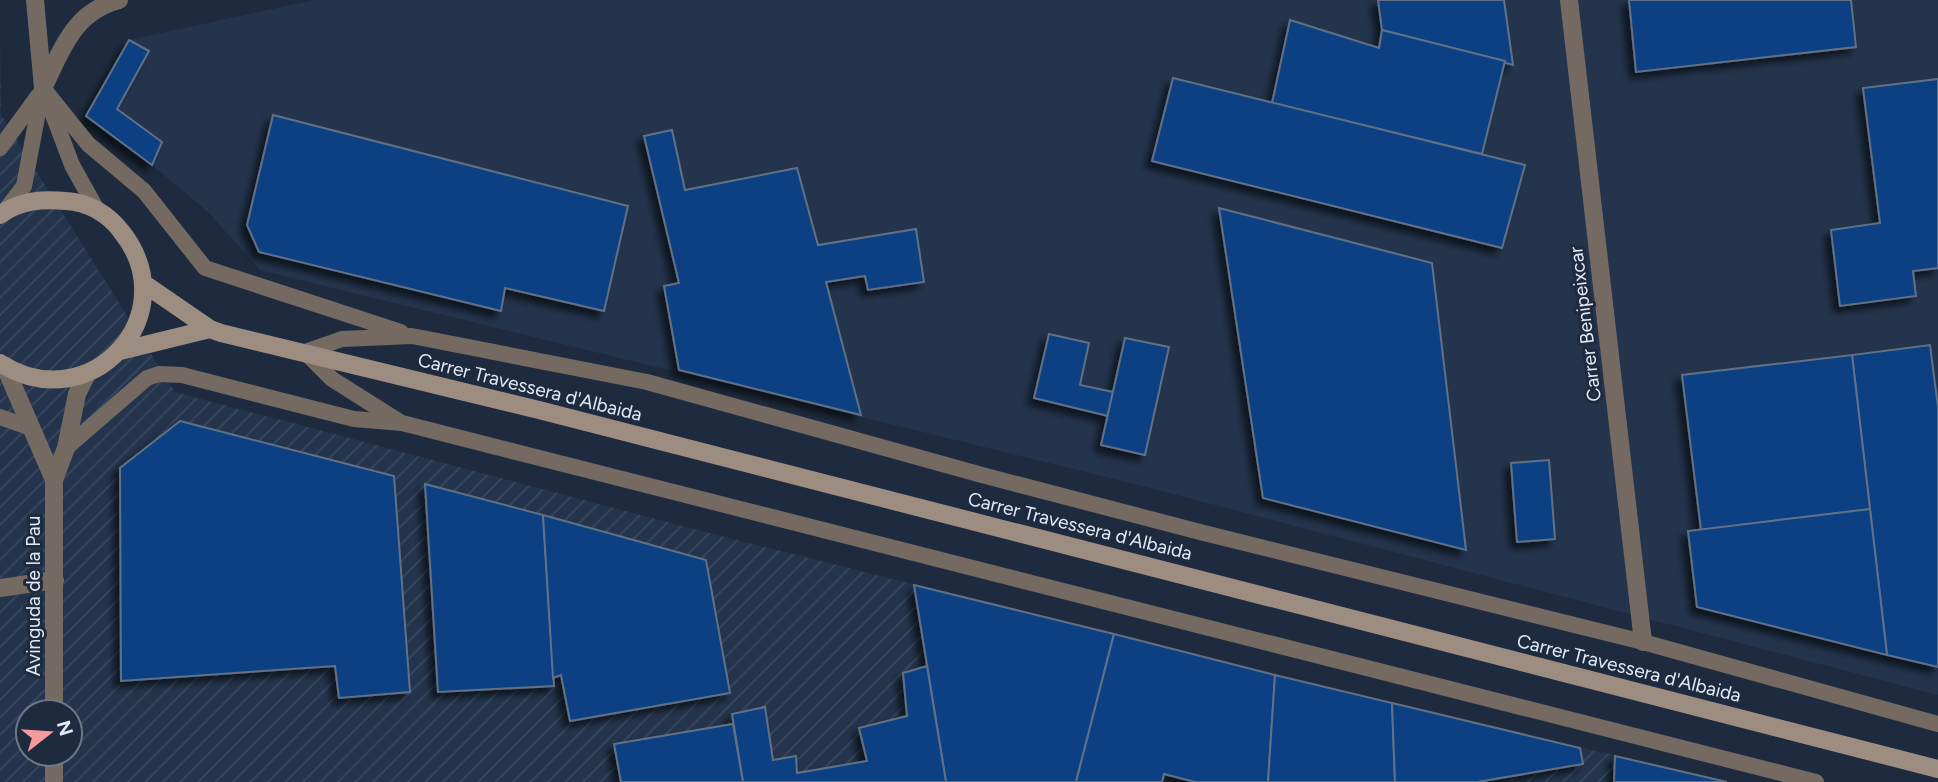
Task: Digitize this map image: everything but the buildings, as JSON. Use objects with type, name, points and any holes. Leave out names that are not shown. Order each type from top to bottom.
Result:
[{"type":"main road","points":[[2,213],[28,201],[45,199],[76,201],[97,210],[115,223],[129,241],[139,261],[143,283],[142,307],[134,331],[120,351],[105,364],[87,374],[64,380],[41,380],[3,365]]},
{"type":"main road","name":"Carrer Travessera d'Albaida","points":[[143,283],[209,329],[1049,540],[1938,769]]},
{"type":"main road","name":"Carrer Travessera d'Albaida","points":[[120,351],[209,329]]},
{"type":"street","points":[[35,0],[43,88]]},
{"type":"street","points":[[43,88],[71,31],[102,5],[119,0]]},
{"type":"street","name":"Carrer Benipeixcar","points":[[1569,0],[1643,642]]},
{"type":"street","name":"Avinguda de la Pau","points":[[3,365],[54,480]]},
{"type":"street","name":"Avinguda de la Pau","points":[[54,698],[54,480],[66,448],[77,394],[87,374]]},
{"type":"street","points":[[0,588],[55,580]]},
{"type":"lane","points":[[0,148],[43,88]]},
{"type":"lane","points":[[43,88],[72,165],[97,210]]},
{"type":"lane","points":[[2,213],[24,186],[43,88]]},
{"type":"lane","points":[[43,88],[88,144],[144,191],[205,268],[412,336],[647,382],[982,475],[1187,529],[1643,642],[1938,724]]},
{"type":"lane","points":[[402,423],[332,379],[304,352],[342,339],[412,336]]},
{"type":"lane","points":[[66,448],[147,378],[169,373],[354,419],[402,423],[1816,782]]},
{"type":"lane","points":[[0,418],[31,428]]},
{"type":"shaded area","points":[[314,0],[1938,0],[1938,695],[1131,483],[260,270],[209,213],[152,165],[86,116],[129,40]]},
{"type":"shaded area","points":[[0,29],[1,115],[175,392],[705,532],[1275,675],[1728,782],[0,782]]}]
